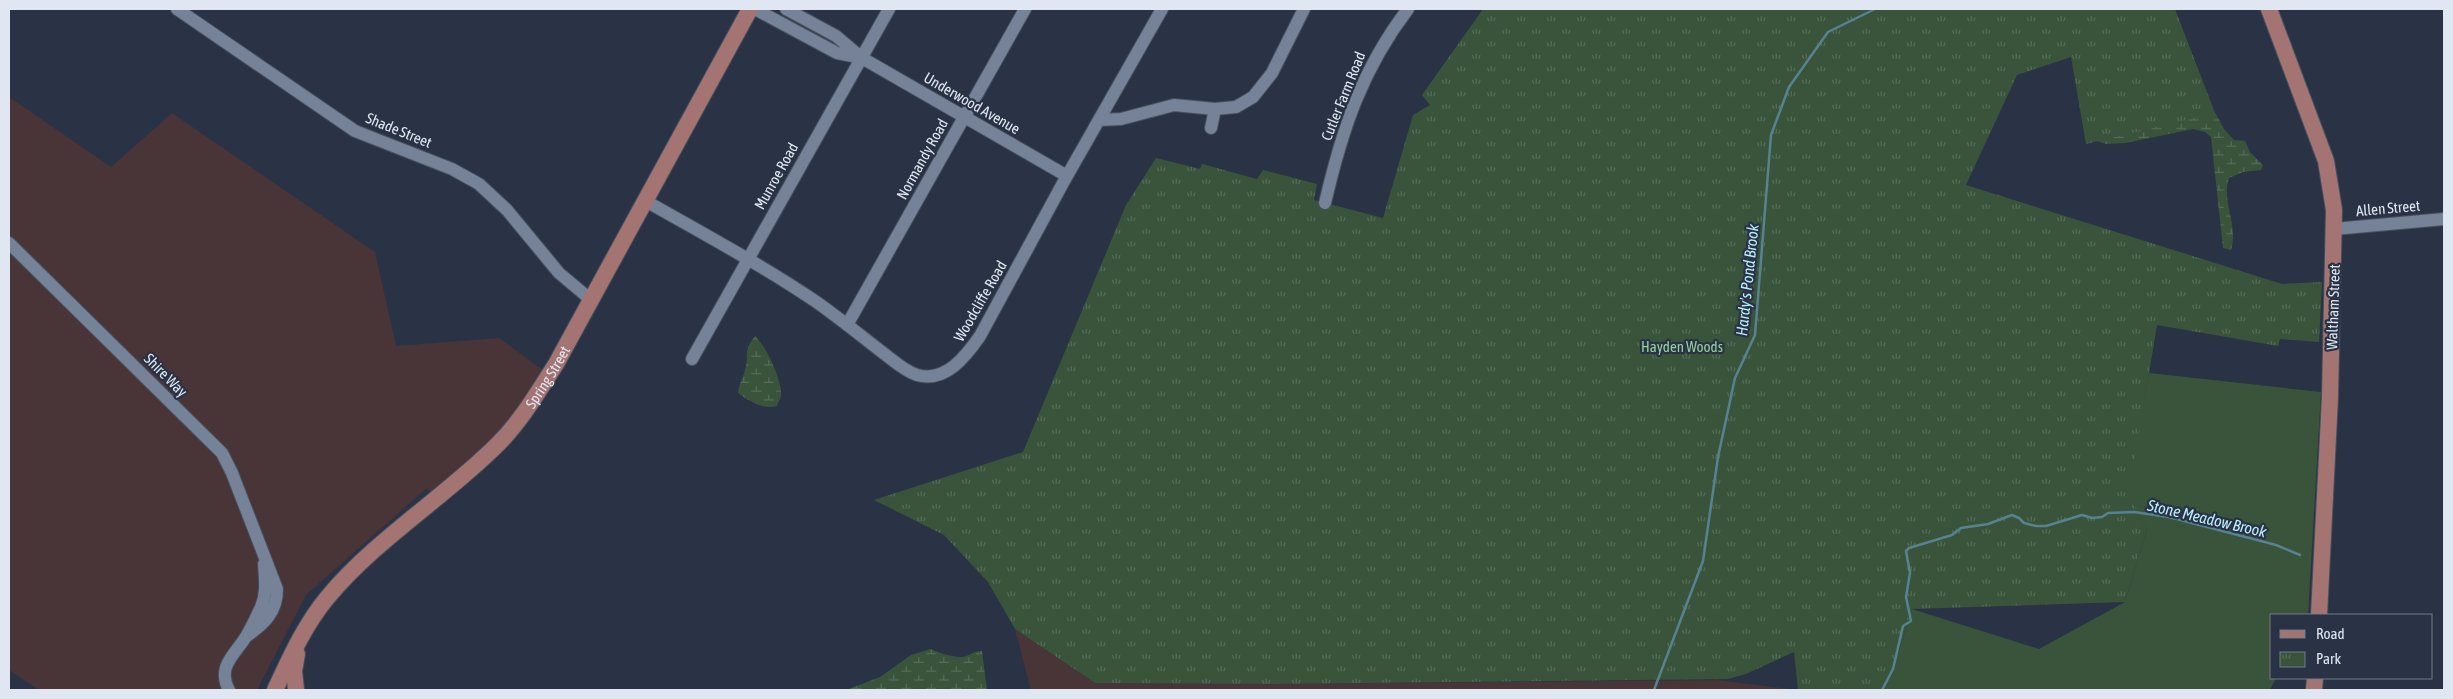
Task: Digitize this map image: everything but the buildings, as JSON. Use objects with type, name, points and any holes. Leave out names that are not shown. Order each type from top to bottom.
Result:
[{"type":"main road","name":"Spring Street","points":[[274,690],[301,637],[322,605],[350,573],[479,463],[511,430],[556,364],[750,9]]},
{"type":"main road","name":"Waltham Street","points":[[2269,9],[2326,161],[2334,210],[2330,398],[2319,614]]},
{"type":"main road","points":[[296,690],[294,671],[301,637]]},
{"type":"street","name":"Shade Street","points":[[177,9],[355,130],[452,169],[479,184],[507,210],[559,274],[590,299]]},
{"type":"street","name":"Underwood Avenue","points":[[755,9],[837,53],[862,58]]},
{"type":"street","name":"Underwood Avenue","points":[[786,9],[836,36],[862,58],[1067,176]]},
{"type":"street","name":"Munroe Road","points":[[692,359],[889,9]]},
{"type":"street","name":"Normandy Road","points":[[847,325],[1025,9]]},
{"type":"street","name":"Woodcliffe Road","points":[[644,200],[749,258],[847,325],[903,368],[917,375],[933,376],[947,371],[966,357],[980,336],[1067,176],[1162,9]]},
{"type":"street","points":[[1099,120],[1121,119],[1174,105],[1215,109],[1236,107],[1252,97],[1272,74],[1304,9]]},
{"type":"street","name":"Cutler Farm Road","points":[[1325,203],[1335,159],[1372,63],[1390,32],[1408,9]]},
{"type":"street","points":[[1211,128],[1215,109]]},
{"type":"street","name":"Allen Street","points":[[2334,229],[2444,219]]},
{"type":"street","name":"Shire Way","points":[[9,243],[222,453],[232,473],[263,556],[265,588],[264,597],[247,636],[227,664],[225,680],[229,690]]},
{"type":"shaded area","points":[[9,97],[111,167],[172,113],[375,252],[396,346],[499,338],[544,371],[530,393],[490,441],[432,494],[427,488],[306,595],[257,690],[39,690],[9,670]]},
{"type":"shaded area","points":[[1015,629],[1095,683],[1259,684],[1716,680],[1798,690],[1031,690]]},
{"type":"green space","name":"Hayden Woods","points":[[1483,9],[2175,9],[2215,113],[2086,144],[2071,57],[2017,75],[1966,185],[2282,284],[2322,282],[2319,342],[2280,339],[2278,346],[2157,325],[2129,494],[2147,529],[2125,602],[1912,609],[1892,672],[1881,690],[1798,690],[1794,652],[1746,674],[1728,679],[1272,684],[1095,683],[1015,629],[988,582],[944,535],[874,500],[1023,452],[1126,205],[1156,158],[1200,169],[1202,164],[1257,179],[1263,170],[1317,184],[1314,200],[1383,218],[1413,115],[1430,105],[1422,95]]},
{"type":"green space","points":[[2199,83],[2224,129],[2234,140],[2245,141],[2250,152],[2263,165],[2261,170],[2243,172],[2229,178],[2227,196],[2233,231],[2231,250],[2223,248],[2211,137],[2205,132],[2193,129],[2126,143],[2106,144],[2097,141]]},
{"type":"green space","points":[[755,336],[768,355],[779,381],[781,395],[777,406],[761,406],[738,393],[746,365],[747,350]]},
{"type":"green space","points":[[2149,373],[2321,392],[2308,614],[2270,614],[2270,679],[2276,679],[2270,690],[1881,690],[1892,672],[1912,609],[2039,649],[2125,602],[2147,529],[2128,494]]},
{"type":"green space","points":[[931,649],[947,655],[960,657],[982,651],[987,690],[846,690],[880,677],[911,655]]},
{"type":"waterway","name":"Hardy's Pond Brook","points":[[1654,690],[1703,561],[1718,457],[1735,378],[1755,335],[1771,135],[1789,87],[1828,32],[1875,9]]},
{"type":"waterway","name":"Stone Meadow Brook","points":[[1882,690],[1893,669],[1903,626],[1911,621],[1906,597],[1910,573],[1906,551],[1909,548],[1952,535],[1961,528],[1988,524],[2012,515],[2024,523],[2046,526],[2082,515],[2092,518],[2102,517],[2108,513],[2134,512],[2169,517],[2276,545],[2300,555]]}]
